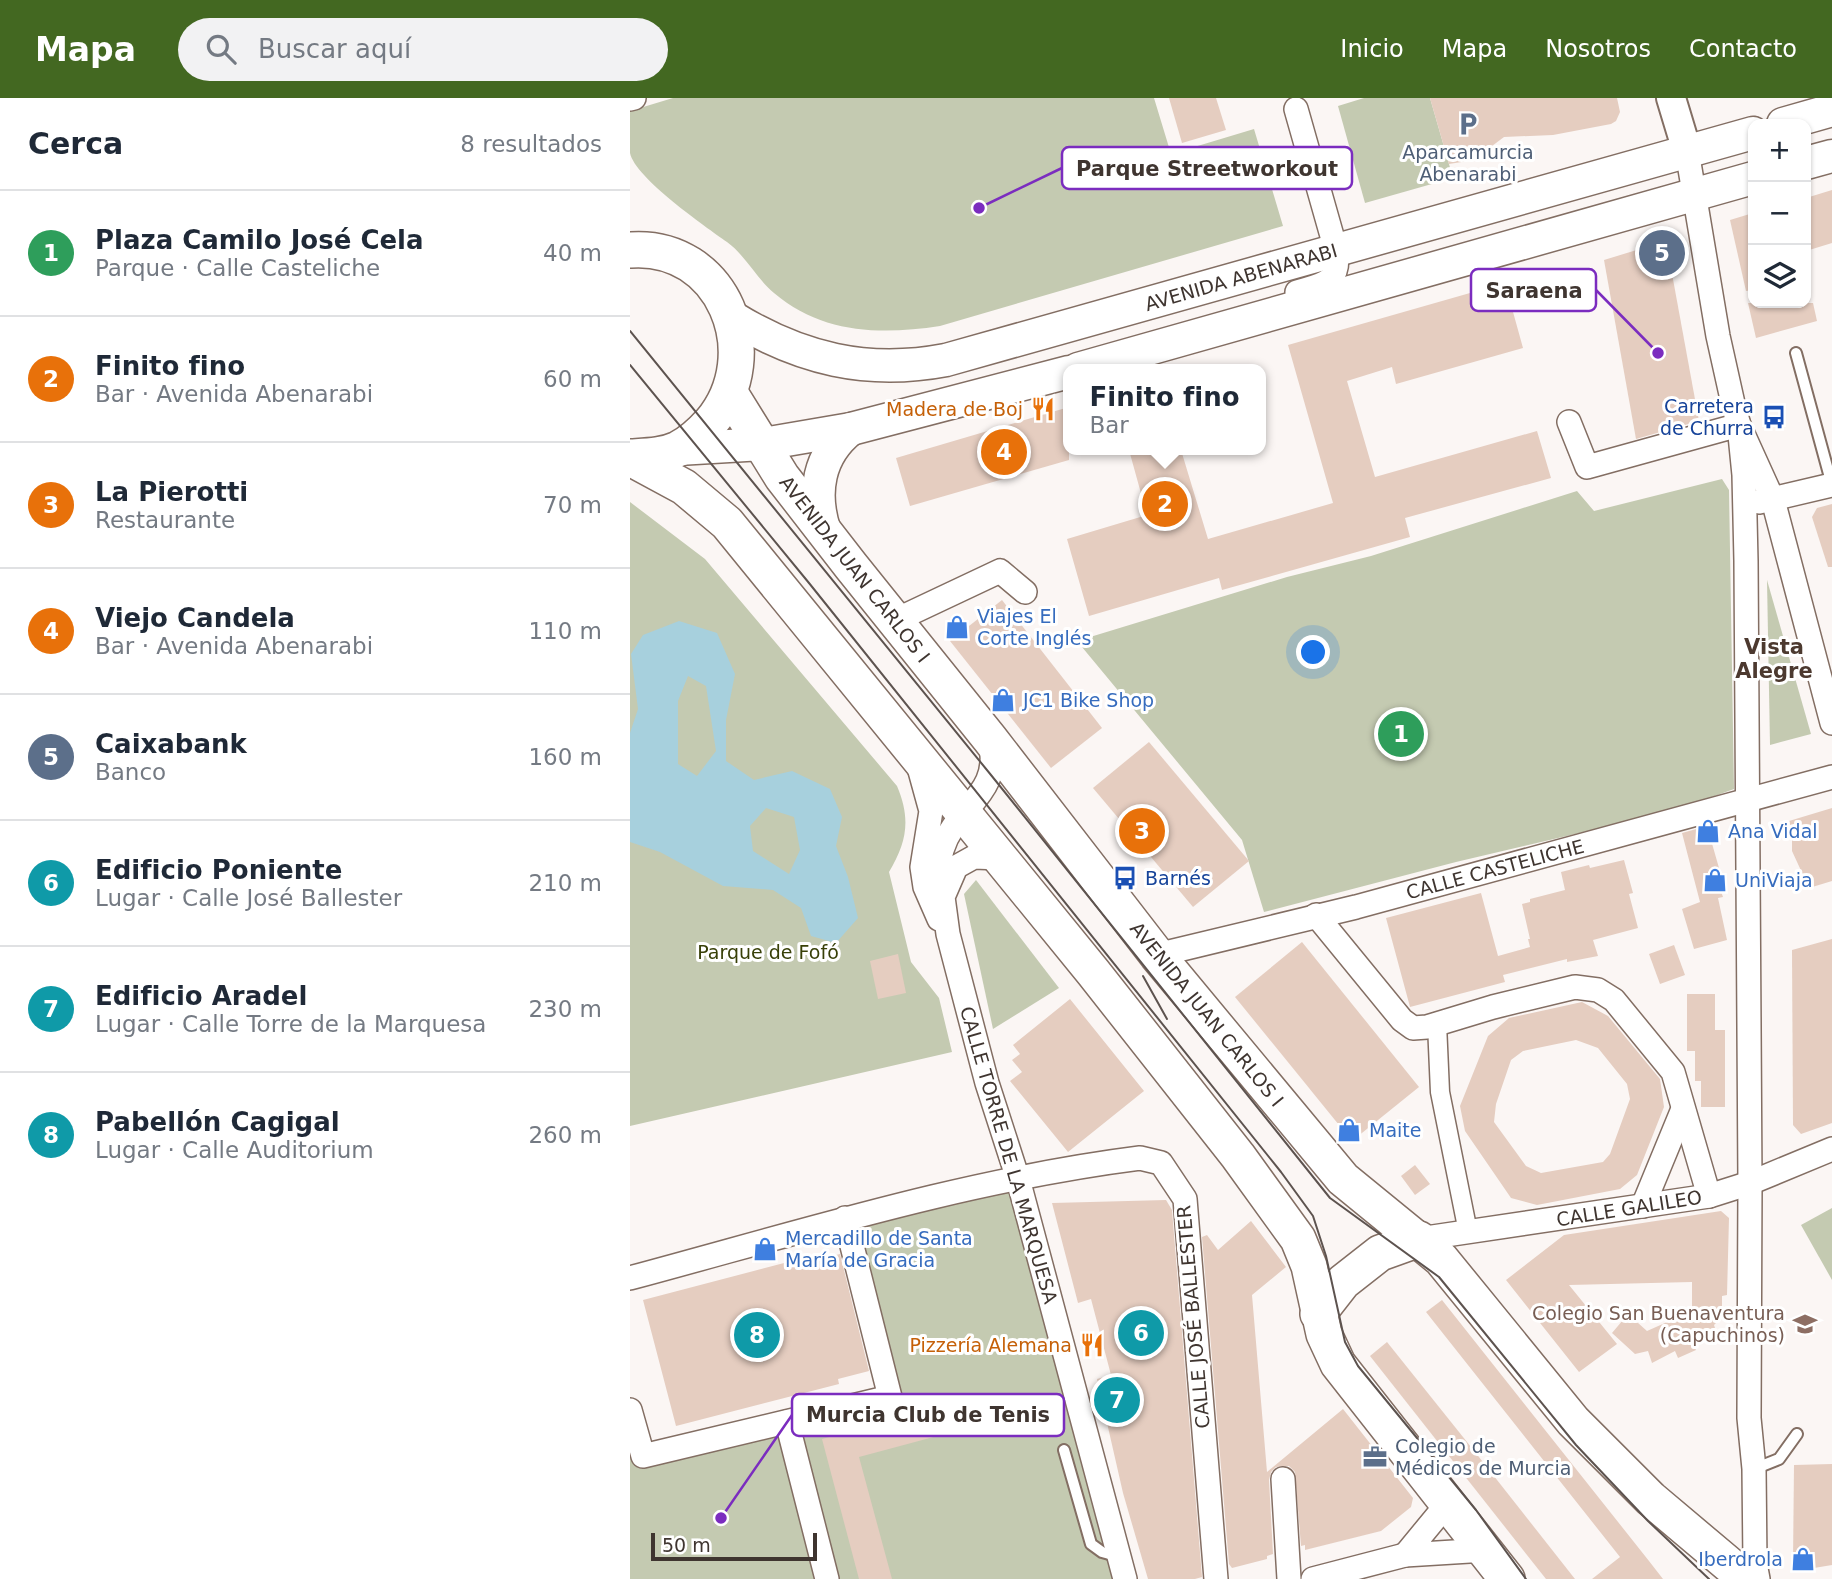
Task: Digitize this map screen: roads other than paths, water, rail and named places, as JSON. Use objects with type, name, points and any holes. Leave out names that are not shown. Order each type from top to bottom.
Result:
[{"type":"main road","points":[[1800,119],[1832,110]]},
{"type":"main road","name":"AVENIDA ABENARABI","points":[[1096,364],[1501,250],[1690,174],[1748,136]]},
{"type":"main road","points":[[1811,162],[1832,156]]},
{"type":"main road","name":"AVENIDA ABENARABI","points":[[732,317],[765,337],[817,356],[881,365],[923,364],[1336,250],[1690,174],[1748,178]]},
{"type":"main road","points":[[635,246],[679,259],[700,272],[714,287],[732,317],[737,338],[738,359],[730,393],[721,411],[706,428],[678,449]]},
{"type":"main road","points":[[630,457],[656,455],[678,449],[763,444],[852,429],[1063,374]]},
{"type":"main road","name":"AVENIDA JUAN CARLOS I","points":[[730,393],[782,477],[894,621],[990,739],[1157,955],[1343,1179],[1441,1259],[1573,1421],[1651,1499],[1746,1579]]},
{"type":"main road","points":[[825,532],[819,513],[821,469],[834,445],[852,429]]},
{"type":"main road","points":[[630,457],[684,487],[727,523],[1238,1156],[1297,1239],[1309,1266],[1318,1314],[1330,1350],[1338,1364],[1507,1579]]},
{"type":"main road","points":[[1318,1314],[1343,1282],[1380,1253],[1419,1239]]},
{"type":"street","points":[[1671,98],[1690,174],[1717,336],[1739,425],[1746,505],[1749,1418],[1754,1469],[1755,1563],[1758,1579]]},
{"type":"street","points":[[1157,347],[1199,322],[1323,284],[1337,271],[1336,250],[1296,110]]},
{"type":"street","points":[[1811,132],[1832,124]]},
{"type":"street","points":[[1690,174],[1703,164],[1748,150]]},
{"type":"street","points":[[1569,422],[1587,467],[1739,425]]},
{"type":"street","points":[[1739,425],[1773,500],[1832,723]]},
{"type":"street","points":[[1746,505],[1832,485]]},
{"type":"street","points":[[894,621],[1000,571],[1025,592]]},
{"type":"street","name":"CALLE TORRE DE LA MARQUESA","points":[[990,739],[993,754],[991,775],[953,827],[942,850],[940,867],[948,934],[987,1083],[1018,1179],[1122,1573]]},
{"type":"street","name":"CALLE TORRE DE LA MARQUESA","points":[[911,749],[924,780],[931,811],[922,867],[925,887],[948,934]]},
{"type":"street","name":"CALLE CASTELICHE","points":[[1157,955],[1832,777]]},
{"type":"street","points":[[943,897],[952,873],[965,860],[986,856],[1000,858]]},
{"type":"street","points":[[1316,915],[1402,1020],[1413,1028],[1575,987],[1598,990],[1614,1000],[1673,1072],[1709,1196]]},
{"type":"street","points":[[1437,1024],[1440,1092],[1468,1232]]},
{"type":"street","points":[[1643,1206],[1683,1109]]},
{"type":"street","name":"CALLE GALILEO","points":[[1419,1239],[1709,1196],[1750,1183],[1832,1149]]},
{"type":"street","name":"CALLE JOSÉ BALLESTER","points":[[630,1278],[845,1218],[1018,1179],[1140,1158],[1161,1163],[1185,1199],[1216,1579]]},
{"type":"street","points":[[630,1410],[643,1456],[890,1397],[845,1218]]},
{"type":"street","points":[[787,1422],[827,1579]]},
{"type":"street","points":[[1283,1479],[1289,1579]]},
{"type":"street","points":[[1405,1555],[1447,1504]]},
{"type":"street","points":[[1313,1579],[1405,1555],[1486,1550]]},
{"type":"lane","points":[[1796,353],[1832,485]]},
{"type":"lane","points":[[1754,1469],[1779,1459],[1797,1434]]},
{"type":"lane","points":[[1064,1450],[1091,1544],[1122,1573]]},
{"type":"water","points":[[679,621],[717,633],[735,674],[726,720],[726,761],[754,780],[792,771],[830,789],[842,817],[836,846],[848,877],[858,918],[836,943],[811,936],[801,908],[773,890],[723,886],[660,852],[630,842],[630,733],[638,709],[631,654],[643,635]],"holes":[[[688,676],[706,686],[716,751],[697,776],[678,764],[678,701]],[[766,808],[794,817],[800,850],[789,874],[753,851],[750,826]]]},
{"type":"tram line","points":[[630,331],[1330,1198],[1439,1277],[1576,1445],[1648,1521],[1709,1579]]},
{"type":"tram line","points":[[630,365],[809,583],[1281,1172],[1313,1216],[1326,1256],[1345,1342],[1358,1366],[1476,1510],[1526,1579]]},
{"type":"tram line","points":[[1143,976],[1167,1019]]},
{"type":"place","name":"Aparcamurcia Abenarabi","points":[[1468,124]]},
{"type":"place","name":"Parque Streetworkout","points":[[979,208]]},
{"type":"place","name":"Caixabank","points":[[1662,253]]},
{"type":"place","name":"Saraena","points":[[1658,353]]},
{"type":"place","name":"Madera de Boj","points":[[1043,409]]},
{"type":"place","name":"Carretera de Churra","points":[[1774,417]]},
{"type":"place","name":"Viejo Candela","points":[[1004,452]]},
{"type":"place","name":"Finito fino","points":[[1165,504]]},
{"type":"place","name":"Viajes El Corte Inglés","points":[[957,627]]},
{"type":"place","name":"JC1 Bike Shop","points":[[1003,700]]},
{"type":"place","name":"Plaza Camilo José Cela","points":[[1401,734]]},
{"type":"place","name":"La Pierotti","points":[[1142,831]]},
{"type":"place","name":"Ana Vidal","points":[[1708,831]]},
{"type":"place","name":"Barnés","points":[[1125,878]]},
{"type":"place","name":"UniViaja","points":[[1715,880]]},
{"type":"place","name":"Maite","points":[[1349,1130]]},
{"type":"place","name":"Mercadillo de Santa María de Gracia","points":[[765,1249]]},
{"type":"place","name":"Colegio San Buenaventura (Capuchinos)","points":[[1805,1324]]},
{"type":"place","name":"Edificio Poniente","points":[[1141,1333]]},
{"type":"place","name":"Pabellón Cagigal","points":[[757,1335]]},
{"type":"place","name":"Pizzería Alemana","points":[[1092,1345]]},
{"type":"place","name":"Edificio Aradel","points":[[1117,1400]]},
{"type":"place","name":"Colegio de Médicos de Murcia","points":[[1375,1457]]},
{"type":"place","name":"Murcia Club de Tenis","points":[[721,1518]]},
{"type":"place","name":"Iberdrola","points":[[1803,1559]]},
{"type":"district","name":"Vista Alegre","points":[[1774,659]]},
{"type":"park label","name":"Parque de Fofó","points":[[768,952]]}]
